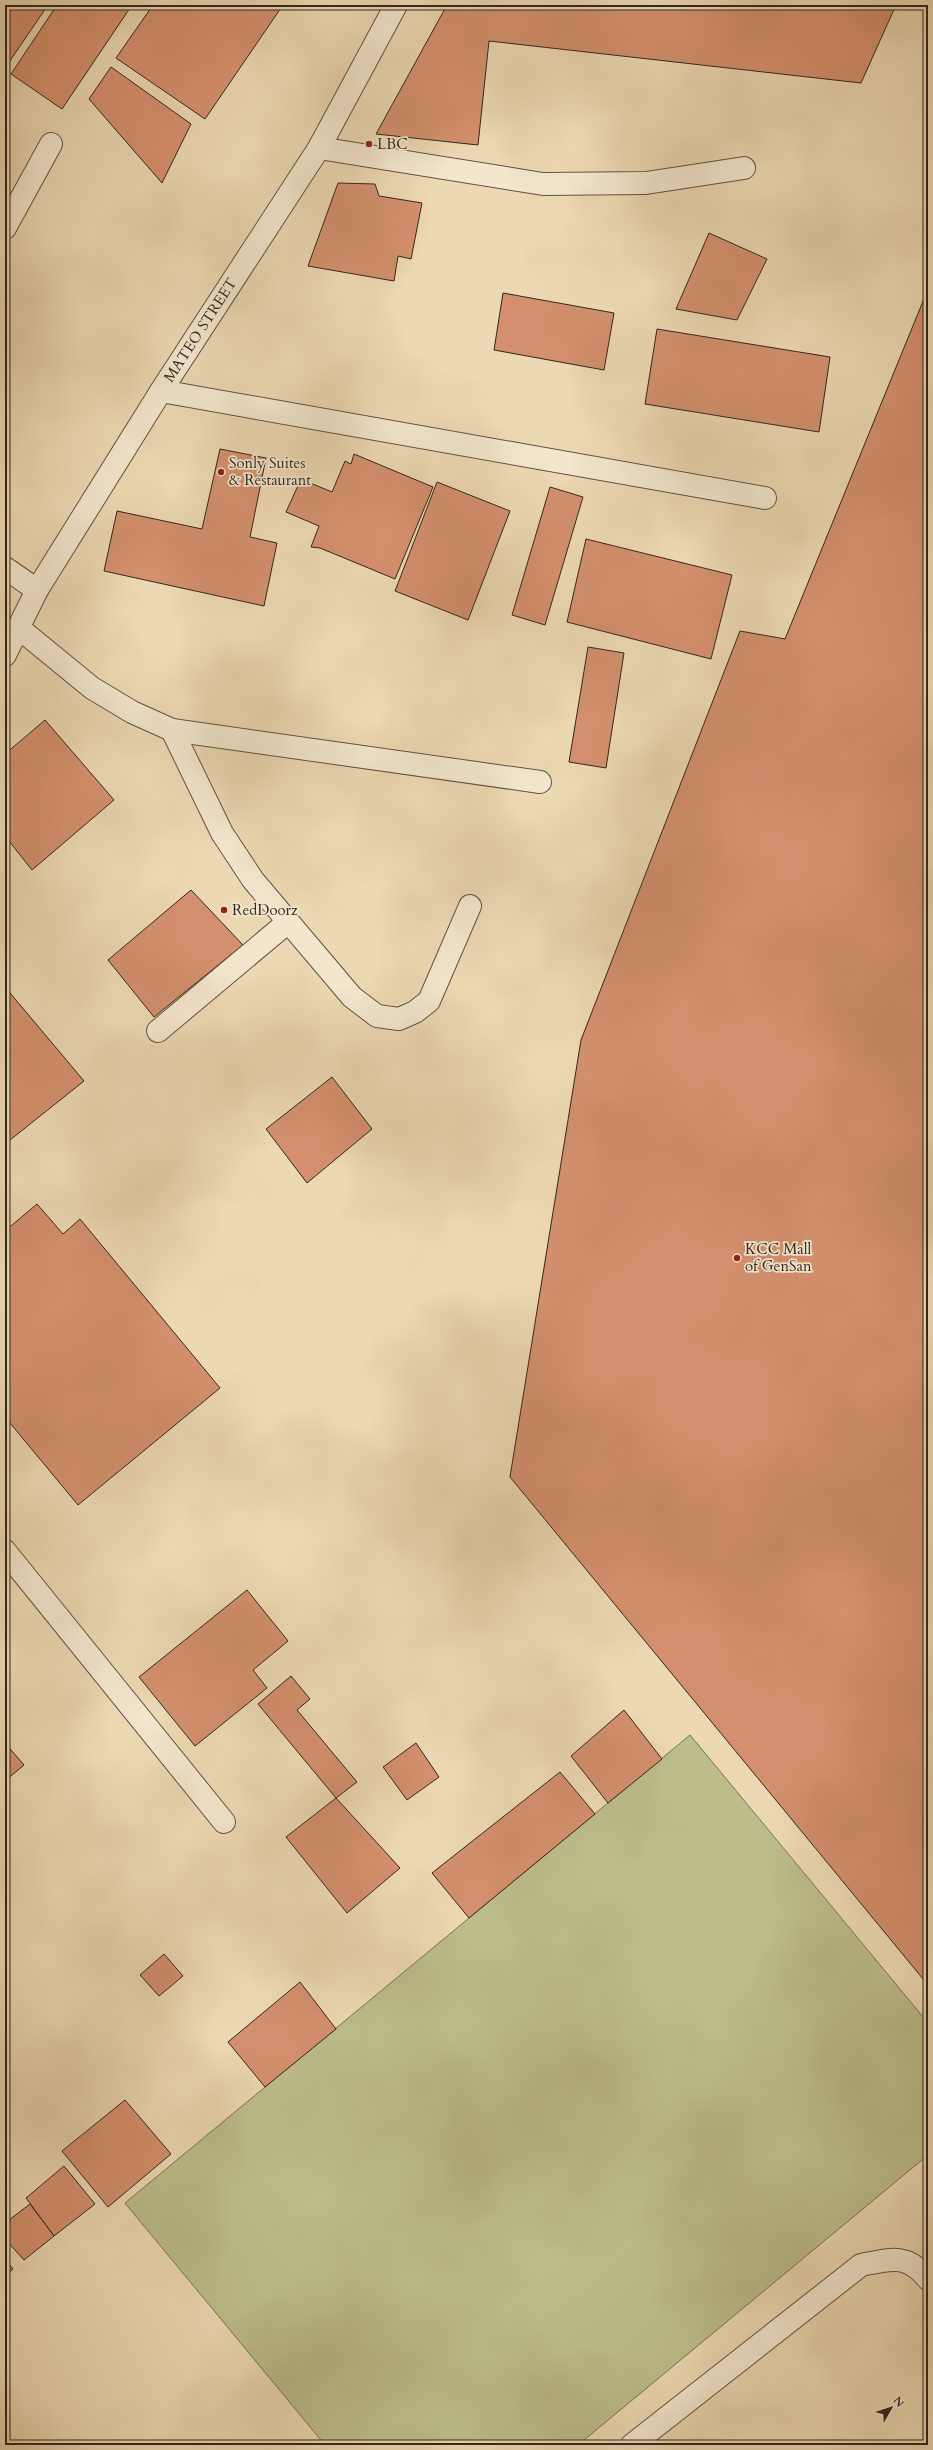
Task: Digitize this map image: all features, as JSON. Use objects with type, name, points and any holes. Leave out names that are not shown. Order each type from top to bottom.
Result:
[{"type":"street","name":"MATEO STREET","points":[[5,655],[20,629],[38,590],[160,391],[319,148],[396,5]]},
{"type":"street","points":[[5,228],[51,144]]},
{"type":"street","points":[[319,148],[543,184],[646,183],[744,168]]},
{"type":"street","points":[[160,391],[765,498]]},
{"type":"street","points":[[5,568],[38,590]]},
{"type":"street","points":[[20,629],[92,688],[132,712],[172,730],[540,782]]},
{"type":"street","points":[[172,730],[222,833],[253,880],[352,997],[377,1016],[399,1019],[415,1012],[429,1001],[470,906]]},
{"type":"street","points":[[158,1031],[288,922]]},
{"type":"street","points":[[5,1551],[224,1822]]},
{"type":"street","points":[[632,2445],[861,2265],[901,2258],[919,2267],[928,2279]]},
{"type":"green space","points":[[690,1735],[928,2023],[928,2155],[578,2445],[325,2445],[125,2203]]},
{"type":"building","points":[[5,5],[48,5],[5,68]]},
{"type":"building","points":[[57,5],[132,5],[62,109],[11,74]]},
{"type":"building","points":[[153,5],[283,5],[205,119],[116,58]]},
{"type":"building","points":[[447,5],[896,5],[861,83],[489,41],[478,145],[376,134]]},
{"type":"building","points":[[111,67],[191,124],[162,183],[89,99]]},
{"type":"building","points":[[338,183],[375,184],[379,196],[422,203],[411,259],[398,256],[394,281],[308,266]]},
{"type":"building","points":[[709,233],[767,259],[737,320],[676,309]]},
{"type":"building","name":"KCC Mall of GenSan","points":[[928,289],[928,1985],[510,1477],[581,1040],[740,631],[785,639]]},
{"type":"building","points":[[503,293],[614,313],[604,370],[494,350]]},
{"type":"building","points":[[657,329],[830,357],[819,432],[645,404]]},
{"type":"building","points":[[220,449],[266,458],[250,537],[277,543],[264,606],[104,571],[117,511],[202,529]]},
{"type":"building","points":[[354,454],[433,487],[395,579],[320,548],[311,547],[319,526],[286,512],[301,479],[332,492],[345,461],[351,464]]},
{"type":"building","points":[[437,482],[510,511],[468,620],[395,591]]},
{"type":"building","points":[[550,487],[583,497],[545,625],[512,615]]},
{"type":"building","points":[[586,539],[732,575],[711,659],[567,622]]},
{"type":"building","points":[[588,647],[624,653],[606,768],[569,762]]},
{"type":"building","points":[[45,720],[114,800],[32,870],[5,836],[5,754]]},
{"type":"building","points":[[191,890],[243,945],[154,1017],[108,960]]},
{"type":"building","points":[[5,987],[84,1081],[5,1144]]},
{"type":"building","points":[[332,1077],[372,1129],[307,1183],[266,1129]]},
{"type":"building","points":[[37,1204],[63,1234],[80,1219],[220,1388],[78,1505],[5,1417],[5,1231]]},
{"type":"building","points":[[247,1590],[288,1641],[253,1670],[267,1688],[195,1746],[139,1677]]},
{"type":"building","points":[[291,1676],[310,1699],[297,1710],[357,1782],[336,1798],[258,1704]]},
{"type":"building","points":[[624,1710],[662,1759],[608,1803],[571,1756]]},
{"type":"building","points":[[5,1743],[24,1765],[5,1781]]},
{"type":"building","points":[[416,1743],[439,1777],[407,1800],[383,1767]]},
{"type":"building","points":[[560,1772],[595,1814],[469,1918],[432,1873]]},
{"type":"building","points":[[336,1798],[400,1868],[347,1913],[286,1837]]},
{"type":"building","points":[[164,1954],[183,1976],[159,1996],[140,1975]]},
{"type":"building","points":[[300,1982],[336,2029],[265,2087],[228,2042]]},
{"type":"building","points":[[125,2100],[171,2154],[108,2207],[62,2151]]},
{"type":"building","points":[[64,2166],[95,2204],[54,2236],[26,2198]]},
{"type":"building","points":[[30,2204],[54,2236],[24,2260],[5,2239],[5,2223]]},
{"type":"building","points":[[5,2259],[13,2269],[5,2276]]},
{"type":"place","name":"LBC","points":[[369,144]]},
{"type":"place","name":"Sonly Suites & Restaurant","points":[[221,472]]},
{"type":"place","name":"RedDoorz","points":[[224,910]]},
{"type":"place","name":"KCC Mall of GenSan","points":[[737,1258]]}]
